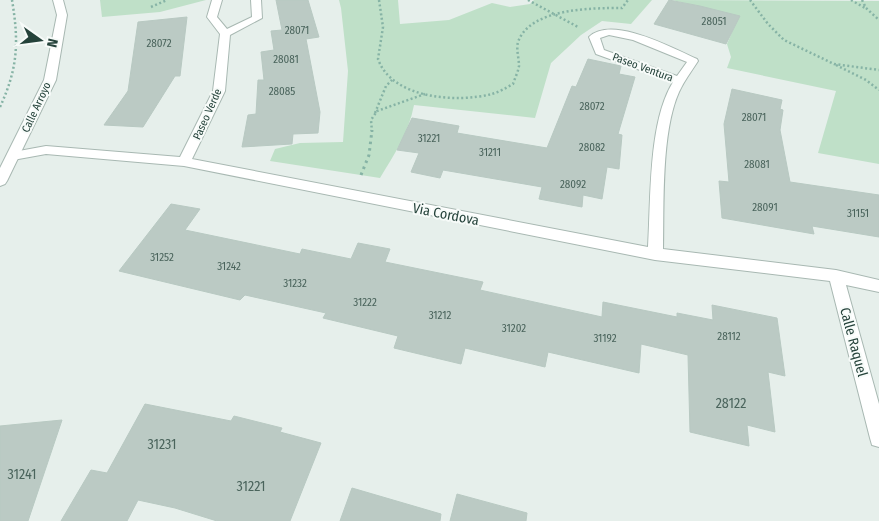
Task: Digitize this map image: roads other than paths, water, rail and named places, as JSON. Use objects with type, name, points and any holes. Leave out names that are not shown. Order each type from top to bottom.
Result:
[{"type":"street","name":"Calle Arroyo","points":[[0,181],[50,80],[62,15],[58,0]]},
{"type":"street","points":[[217,0],[212,17],[225,34],[257,18],[256,0]]},
{"type":"street","name":"Paseo Ventura","points":[[655,254],[662,146],[671,96],[681,81],[693,61],[636,37],[608,32],[594,37],[600,52],[681,81]]},
{"type":"street","name":"Paseo Verde","points":[[184,162],[219,91],[225,34]]},
{"type":"street","name":"Via Cordova","points":[[13,156],[46,150],[184,162],[655,254],[836,276],[879,286]]},
{"type":"street","name":"Calle Raquel","points":[[836,276],[879,438]]}]
